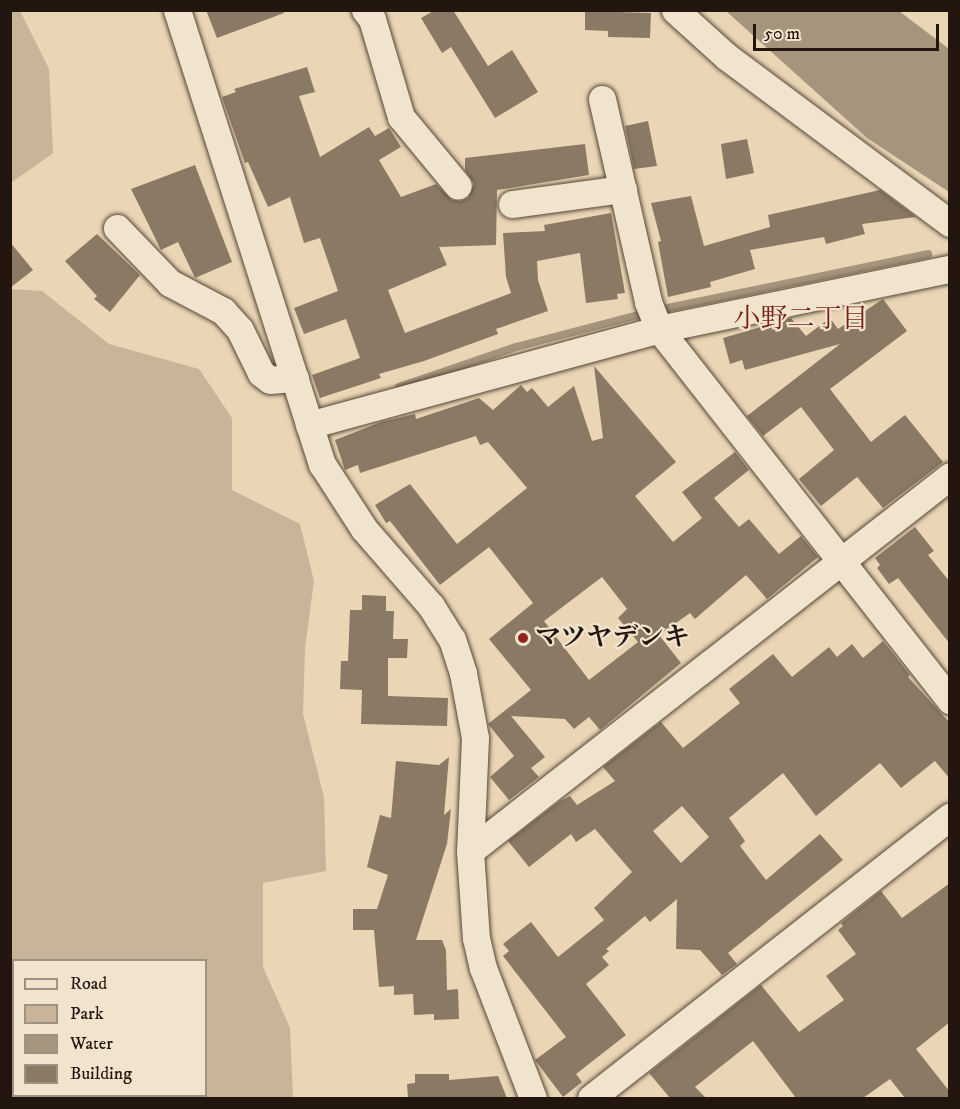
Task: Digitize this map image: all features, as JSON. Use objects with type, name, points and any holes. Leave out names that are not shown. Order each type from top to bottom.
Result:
[{"type":"street","points":[[177,10],[322,464],[346,505],[431,606],[452,639],[465,683],[475,738],[470,851],[471,900],[483,968],[533,1098]]},
{"type":"street","points":[[365,10],[372,19],[401,117],[458,186]]},
{"type":"street","points":[[675,10],[727,57],[950,223]]},
{"type":"street","points":[[602,99],[654,317],[950,700]]},
{"type":"street","points":[[512,204],[623,189]]},
{"type":"street","points":[[117,228],[170,283],[223,311],[240,330],[261,374],[270,381],[295,378]]},
{"type":"street","points":[[309,425],[654,317],[950,269]]},
{"type":"street","points":[[470,851],[950,476]]},
{"type":"street","points":[[591,1098],[950,817]]},
{"type":"green space","points":[[11,10],[20,11],[49,69],[53,153],[11,183]]},
{"type":"green space","points":[[10,289],[42,291],[109,344],[199,369],[232,418],[232,490],[300,524],[314,581],[305,648],[303,714],[324,797],[326,871],[263,883],[263,967],[290,1028],[293,1098],[11,1098]]},
{"type":"water","points":[[726,11],[899,11],[949,49],[949,192],[867,138]]},
{"type":"building","points":[[206,10],[283,10],[284,13],[217,38]]},
{"type":"building","points":[[435,10],[453,10],[488,66],[512,50],[538,92],[495,118],[451,47],[442,53],[421,18]]},
{"type":"building","points":[[585,11],[651,13],[650,38],[608,37],[608,31],[585,30]]},
{"type":"building","points":[[307,67],[315,92],[299,96],[320,157],[369,127],[375,136],[389,128],[401,147],[379,160],[401,197],[436,184],[452,200],[461,201],[468,198],[474,184],[465,170],[465,158],[585,144],[589,175],[497,190],[496,245],[439,247],[447,265],[388,290],[405,333],[511,293],[506,277],[503,233],[545,231],[544,225],[611,213],[625,293],[617,294],[618,299],[586,303],[580,253],[537,261],[538,280],[548,311],[496,329],[498,334],[424,361],[379,374],[381,378],[320,398],[312,375],[360,358],[346,319],[304,334],[294,308],[338,291],[320,238],[304,243],[290,197],[268,207],[248,162],[245,163],[222,97],[236,92],[234,89]]},
{"type":"building","points":[[648,121],[657,166],[634,169],[625,126]]},
{"type":"building","points":[[747,139],[754,173],[726,179],[721,144]]},
{"type":"building","points":[[195,165],[232,262],[195,278],[178,242],[161,250],[131,189]]},
{"type":"building","points":[[880,190],[916,217],[862,224],[865,234],[826,244],[824,237],[750,250],[755,269],[710,282],[711,287],[668,297],[658,242],[661,241],[651,203],[691,196],[704,246],[770,227],[768,215]]},
{"type":"building","points":[[97,234],[140,275],[110,312],[94,299],[97,296],[65,261]]},
{"type":"building","points":[[10,242],[33,270],[10,288]]},
{"type":"building","points":[[883,299],[907,331],[830,389],[871,442],[905,415],[943,462],[883,508],[857,477],[821,506],[799,479],[834,450],[801,407],[763,436],[747,416],[840,344],[745,370],[742,360],[730,364],[723,338],[791,318],[806,336],[830,318],[838,329]]},
{"type":"building","points":[[594,366],[676,462],[635,496],[673,542],[702,518],[682,492],[735,452],[749,470],[714,498],[739,527],[749,519],[779,554],[801,536],[818,557],[767,599],[746,575],[695,619],[690,613],[659,635],[681,663],[600,730],[589,717],[574,729],[565,719],[511,716],[545,757],[531,768],[539,777],[509,800],[490,777],[514,756],[488,724],[531,690],[489,639],[533,603],[489,547],[440,585],[390,521],[386,523],[375,505],[410,484],[457,544],[527,488],[488,442],[480,445],[476,436],[360,473],[358,465],[345,470],[335,440],[381,422],[415,414],[416,419],[479,398],[493,410],[521,385],[527,392],[532,388],[548,407],[574,386],[592,441],[603,438]],"holes":[[[602,577],[627,609],[618,618],[638,642],[589,680],[544,621]]]},
{"type":"building","points":[[915,527],[934,551],[928,555],[950,582],[950,644],[898,578],[889,584],[877,568],[880,565],[875,558]]},
{"type":"building","points":[[362,595],[386,596],[386,611],[394,611],[393,639],[408,639],[407,658],[388,658],[388,696],[448,698],[447,726],[361,724],[362,690],[340,689],[341,661],[348,661],[350,610],[362,610]]},
{"type":"building","points":[[883,641],[910,675],[908,677],[950,723],[950,779],[935,761],[901,788],[880,763],[816,816],[783,773],[729,818],[745,841],[740,846],[766,880],[820,834],[843,860],[728,953],[737,964],[722,975],[700,950],[676,949],[677,899],[650,922],[645,916],[606,949],[609,951],[602,957],[609,965],[586,984],[626,1035],[576,1074],[582,1082],[563,1097],[535,1060],[566,1037],[503,956],[509,951],[503,944],[531,922],[558,957],[604,920],[594,908],[632,872],[595,829],[576,842],[571,834],[529,867],[508,841],[560,801],[570,796],[577,805],[615,781],[603,767],[661,722],[683,748],[740,703],[729,689],[773,654],[792,677],[829,647],[837,657],[852,644],[863,658]],"holes":[[[682,806],[709,837],[681,863],[653,831]]]},
{"type":"building","points":[[449,757],[444,815],[451,809],[447,844],[416,940],[442,940],[446,950],[447,990],[458,989],[459,1019],[434,1020],[434,1014],[414,1015],[413,994],[394,995],[394,986],[379,987],[374,930],[353,930],[353,909],[377,909],[388,875],[367,867],[380,815],[391,818],[396,761],[439,765]]},
{"type":"building","points":[[950,883],[950,1022],[916,1049],[950,1092],[950,1098],[905,1098],[890,1079],[863,1098],[796,1098],[753,1041],[695,1087],[706,1098],[670,1098],[649,1073],[761,985],[799,1032],[844,1000],[826,976],[856,954],[838,930],[843,926],[841,923],[881,891],[902,918]]},
{"type":"building","points":[[415,1074],[449,1074],[449,1080],[498,1076],[507,1098],[408,1098],[407,1084],[415,1083]]},
{"type":"waterway","points":[[658,310],[928,254]]},
{"type":"waterway","points":[[399,387],[516,347],[646,313]]},
{"type":"place","name":"マツヤデンキ","points":[[523,638]]},
{"type":"district","name":"小野二丁目","points":[[801,320]]}]
